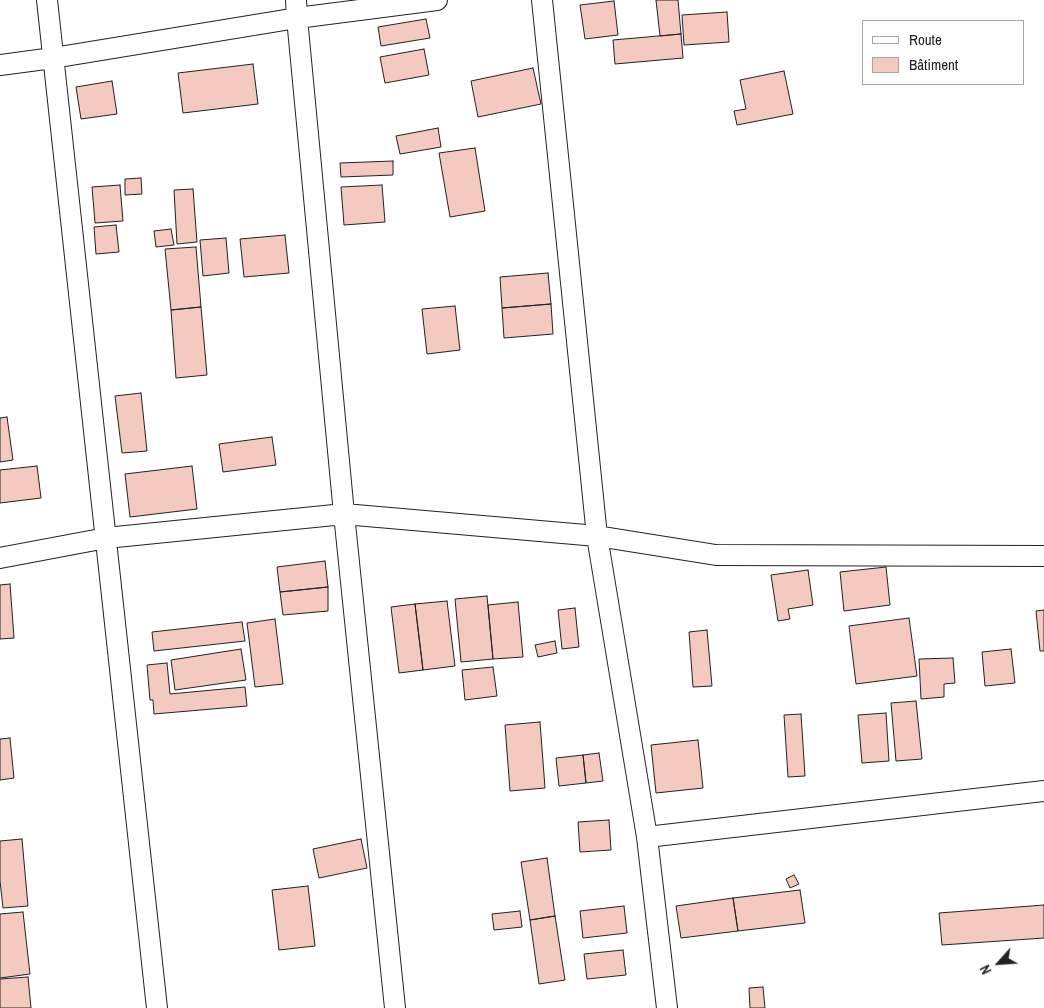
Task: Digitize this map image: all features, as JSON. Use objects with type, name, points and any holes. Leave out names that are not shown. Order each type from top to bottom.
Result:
[{"type":"street","points":[[47,0],[157,1008]]},
{"type":"street","points":[[0,65],[53,58],[297,9],[437,0]]},
{"type":"street","points":[[542,0],[597,536],[647,837],[668,1008]]},
{"type":"street","points":[[297,9],[344,514],[395,1008]]},
{"type":"street","points":[[0,558],[106,538],[344,514],[597,536],[716,555],[1044,556]]},
{"type":"street","points":[[647,837],[1044,791]]},
{"type":"building","points":[[656,0],[678,0],[681,34],[660,36]]},
{"type":"building","points":[[614,1],[618,35],[585,39],[580,5]]},
{"type":"building","points":[[727,12],[729,42],[684,45],[682,15]]},
{"type":"building","points":[[426,19],[430,38],[381,46],[378,27]]},
{"type":"building","points":[[681,34],[683,58],[615,64],[613,40]]},
{"type":"building","points":[[424,49],[429,75],[385,83],[380,57]]},
{"type":"building","points":[[253,64],[258,104],[183,113],[178,73]]},
{"type":"building","points":[[533,68],[541,104],[478,117],[471,81]]},
{"type":"building","points":[[784,71],[793,114],[737,125],[734,111],[746,109],[740,80]]},
{"type":"building","points":[[112,81],[117,114],[81,119],[76,87]]},
{"type":"building","points":[[438,128],[441,147],[400,154],[396,136]]},
{"type":"building","points":[[475,148],[485,211],[450,217],[439,153]]},
{"type":"building","points":[[393,161],[393,175],[341,177],[340,163]]},
{"type":"building","points":[[141,178],[142,194],[125,195],[125,179]]},
{"type":"building","points":[[120,185],[123,221],[95,223],[92,187]]},
{"type":"building","points":[[382,185],[385,222],[344,225],[341,187]]},
{"type":"building","points":[[193,189],[197,242],[177,244],[174,190]]},
{"type":"building","points":[[116,225],[119,252],[96,254],[94,227]]},
{"type":"building","points":[[171,229],[174,245],[156,247],[154,231]]},
{"type":"building","points":[[285,235],[289,273],[244,277],[240,239]]},
{"type":"building","points":[[226,238],[229,273],[203,276],[200,240]]},
{"type":"building","points":[[196,247],[201,307],[171,310],[165,249]]},
{"type":"building","points":[[548,273],[551,304],[502,308],[500,277]]},
{"type":"building","points":[[551,304],[553,334],[504,338],[502,308]]},
{"type":"building","points":[[455,306],[460,350],[427,354],[422,309]]},
{"type":"building","points":[[201,307],[207,375],[176,378],[171,310]]},
{"type":"building","points":[[141,393],[147,451],[122,453],[115,396]]},
{"type":"building","points":[[7,417],[13,460],[0,462],[0,418]]},
{"type":"building","points":[[272,437],[276,465],[223,472],[219,444]]},
{"type":"building","points":[[37,466],[41,498],[0,503],[0,470]]},
{"type":"building","points":[[192,466],[197,509],[130,517],[125,474]]},
{"type":"building","points":[[325,561],[328,587],[280,592],[277,567]]},
{"type":"building","points":[[886,567],[890,605],[844,611],[840,572]]},
{"type":"building","points":[[808,570],[813,605],[788,609],[790,619],[778,621],[771,575]]},
{"type":"building","points":[[10,584],[14,638],[0,639],[0,585]]},
{"type":"building","points":[[328,587],[328,611],[283,615],[280,592]]},
{"type":"building","points":[[487,596],[493,659],[461,662],[455,599]]},
{"type":"building","points":[[447,601],[455,666],[423,670],[415,604]]},
{"type":"building","points":[[518,602],[523,657],[493,659],[488,605]]},
{"type":"building","points":[[415,604],[423,670],[399,673],[391,607]]},
{"type":"building","points":[[575,608],[579,647],[562,649],[558,610]]},
{"type":"building","points":[[1044,610],[1044,651],[1040,651],[1036,611]]},
{"type":"building","points":[[909,618],[917,676],[856,684],[849,626]]},
{"type":"building","points":[[275,619],[283,684],[255,687],[247,623]]},
{"type":"building","points":[[242,622],[245,641],[154,651],[152,632]]},
{"type":"building","points":[[707,630],[712,686],[693,687],[689,632]]},
{"type":"building","points":[[555,641],[557,653],[538,657],[535,645]]},
{"type":"building","points":[[241,649],[246,680],[175,690],[171,660]]},
{"type":"building","points":[[1011,649],[1015,683],[985,686],[982,652]]},
{"type":"building","points":[[953,658],[955,683],[944,684],[944,697],[921,699],[919,659]]},
{"type":"building","points":[[167,663],[170,694],[245,687],[247,706],[154,714],[153,700],[150,700],[147,665]]},
{"type":"building","points":[[493,667],[497,696],[465,700],[462,670]]},
{"type":"building","points":[[916,701],[922,759],[896,761],[891,703]]},
{"type":"building","points":[[886,713],[889,761],[862,763],[858,715]]},
{"type":"building","points":[[801,714],[805,776],[788,777],[784,715]]},
{"type":"building","points":[[540,722],[545,788],[510,791],[505,725]]},
{"type":"building","points":[[10,738],[14,778],[0,780],[0,739]]},
{"type":"building","points":[[698,740],[703,788],[656,793],[651,745]]},
{"type":"building","points":[[599,753],[603,781],[586,783],[583,755]]},
{"type":"building","points":[[583,755],[586,783],[559,786],[556,758]]},
{"type":"building","points":[[609,820],[611,850],[580,852],[578,822]]},
{"type":"building","points":[[22,839],[28,906],[3,908],[0,881],[0,841]]},
{"type":"building","points":[[361,839],[367,868],[319,878],[313,849]]},
{"type":"building","points":[[547,858],[555,916],[530,920],[521,862]]},
{"type":"building","points":[[794,875],[799,884],[790,888],[786,879]]},
{"type":"building","points":[[308,886],[315,946],[279,950],[272,890]]},
{"type":"building","points":[[800,890],[805,923],[738,931],[733,898]]},
{"type":"building","points":[[733,898],[738,931],[681,938],[676,906]]},
{"type":"building","points":[[1044,905],[1044,938],[942,945],[939,913]]},
{"type":"building","points":[[624,906],[627,933],[583,938],[580,911]]},
{"type":"building","points":[[520,911],[522,927],[494,930],[492,914]]},
{"type":"building","points":[[23,912],[30,974],[0,978],[0,914]]},
{"type":"building","points":[[555,916],[565,980],[539,984],[530,920]]},
{"type":"building","points":[[623,950],[626,975],[587,979],[584,954]]},
{"type":"building","points":[[28,977],[31,1008],[0,1008],[0,979]]},
{"type":"building","points":[[763,987],[765,1008],[750,1008],[749,988]]}]
